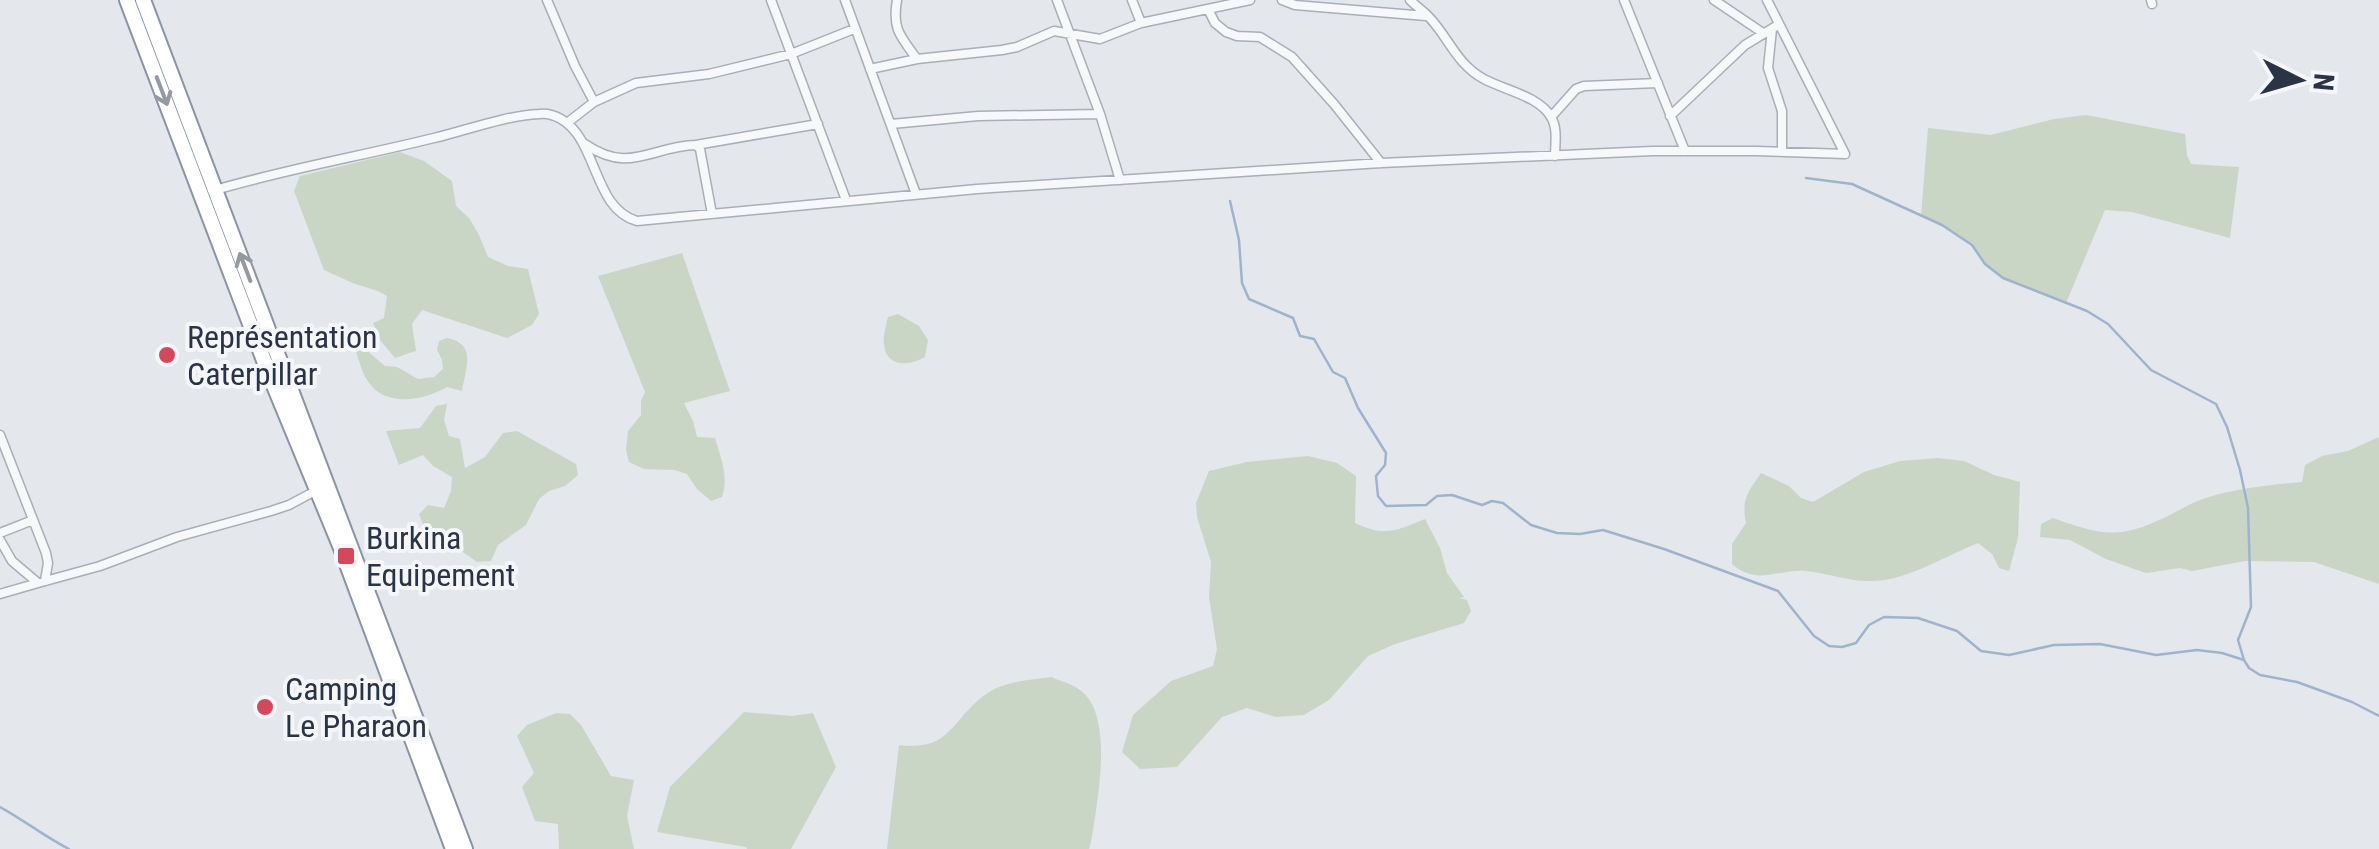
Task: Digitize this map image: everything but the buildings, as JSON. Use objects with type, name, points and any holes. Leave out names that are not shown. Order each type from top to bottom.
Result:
[{"type":"highway","points":[[127,0],[268,370],[322,488],[466,849]]},
{"type":"highway","points":[[143,0],[216,190],[341,548],[454,849]]},
{"type":"street","points":[[547,0],[594,102]]},
{"type":"street","points":[[771,0],[846,200]]},
{"type":"street","points":[[845,0],[916,194]]},
{"type":"street","points":[[897,0],[894,19],[898,33],[917,58]]},
{"type":"street","points":[[1057,0],[1120,180]]},
{"type":"street","points":[[1132,0],[1140,24]]},
{"type":"street","points":[[870,69],[917,58],[1017,47],[1054,31],[1100,38],[1140,24],[1250,0]]},
{"type":"street","points":[[1282,0],[1295,5],[1429,16]]},
{"type":"street","points":[[1410,0],[1429,16],[1448,46],[1472,70],[1535,103],[1552,117],[1555,156]]},
{"type":"street","points":[[1624,0],[1685,150]]},
{"type":"street","points":[[216,190],[514,117],[548,114],[567,123],[581,142],[602,186],[625,217],[637,222],[916,194],[1381,163],[1685,150],[1844,154],[1771,29],[1714,0]]},
{"type":"street","points":[[1766,0],[1771,29],[1768,68],[1782,111],[1782,151]]},
{"type":"street","points":[[1208,10],[1226,32],[1260,37],[1292,57],[1381,163]]},
{"type":"street","points":[[567,123],[594,102],[636,83],[694,78],[792,54],[854,29]]},
{"type":"street","points":[[1670,116],[1744,45],[1771,29]]},
{"type":"street","points":[[1552,117],[1576,89],[1584,86],[1658,83]]},
{"type":"street","points":[[891,124],[978,116],[1100,114]]},
{"type":"street","points":[[581,142],[626,160],[818,124]]},
{"type":"street","points":[[696,144],[712,214]]},
{"type":"street","points":[[0,435],[46,553],[48,563],[42,582]]},
{"type":"street","points":[[0,594],[271,511],[322,488]]},
{"type":"street","points":[[33,520],[0,536],[12,561],[24,574],[42,582]]},
{"type":"green space","points":[[2086,115],[2185,134],[2191,164],[2239,167],[2230,238],[2132,212],[2105,210],[2066,303],[2003,278],[1985,264],[1972,245],[1921,216],[1928,128],[1991,135]]},
{"type":"green space","points":[[400,152],[424,161],[452,181],[456,206],[469,218],[488,257],[528,269],[539,314],[532,325],[507,338],[422,310],[412,324],[416,351],[395,358],[380,340],[373,323],[384,318],[387,296],[324,270],[294,191],[300,176]]},
{"type":"green space","points":[[682,253],[730,391],[684,403],[697,437],[715,438],[722,460],[724,490],[722,497],[711,501],[687,474],[644,469],[629,462],[628,431],[641,415],[645,392],[598,276]]},
{"type":"green space","points":[[898,314],[919,326],[928,340],[925,357],[900,363],[889,357],[884,344],[888,317]]},
{"type":"green space","points":[[439,341],[457,341],[466,352],[462,391],[447,387],[416,398],[393,398],[374,389],[355,349],[365,349],[385,366],[397,367],[418,379],[434,377],[443,369],[437,350]]},
{"type":"green space","points":[[447,404],[444,420],[449,436],[460,439],[465,468],[485,457],[503,433],[517,431],[576,464],[578,475],[539,499],[526,525],[498,545],[491,561],[477,562],[460,550],[432,548],[419,514],[428,505],[444,508],[452,477],[423,455],[399,465],[386,431],[420,428],[436,406]]},
{"type":"green space","points":[[2379,437],[2379,584],[2314,562],[2245,561],[2192,571],[2180,568],[2146,573],[2106,559],[2070,540],[2040,537],[2041,524],[2053,518],[2097,531],[2122,532],[2209,497],[2302,482],[2305,465]]},
{"type":"green space","points":[[1308,456],[1337,463],[1356,476],[1355,523],[1390,531],[1425,519],[1447,573],[1464,597],[1459,598],[1467,600],[1471,611],[1464,623],[1368,656],[1329,700],[1304,715],[1276,717],[1247,708],[1222,717],[1177,767],[1140,769],[1122,752],[1133,715],[1171,681],[1213,666],[1217,649],[1209,597],[1211,562],[1196,503],[1209,471],[1247,462]]},
{"type":"green space","points":[[1900,461],[1964,461],[2020,482],[2018,538],[2009,571],[1999,568],[1992,554],[1978,543],[1909,573],[1881,580],[1852,580],[1806,571],[1759,575],[1741,571],[1732,564],[1732,544],[1746,523],[1747,496],[1761,473],[1813,502],[1864,472]]},
{"type":"green space","points":[[1051,677],[1080,690],[1091,702],[1097,718],[1100,781],[1089,849],[887,849],[899,745],[917,746],[941,738],[976,702],[996,688]]},
{"type":"green space","points":[[744,712],[792,716],[813,713],[836,767],[791,849],[747,849],[657,832],[670,787]]},
{"type":"green space","points":[[556,713],[570,714],[581,725],[611,776],[634,780],[627,816],[634,849],[559,849],[558,824],[535,821],[522,787],[534,773],[517,736],[527,725]]},
{"type":"waterway","points":[[1806,178],[1852,184],[1942,225],[1972,245],[1985,264],[2003,278],[2087,311],[2108,324],[2151,370],[2216,404],[2227,427],[2248,508],[2251,607],[2238,640],[2244,660]]},
{"type":"waterway","points":[[1230,201],[1239,240],[1242,283],[1249,299],[1293,318],[1300,336],[1314,339],[1333,372],[1345,378],[1386,453],[1385,465],[1376,476],[1378,496],[1386,506],[1426,505],[1437,496],[1452,495],[1482,505],[1492,501],[1503,503],[1531,525],[1557,533],[1603,530],[1664,549],[1778,591],[1814,636],[1829,646],[1856,643],[1869,625],[1884,617],[1918,618],[1957,631],[1981,651],[2009,655],[2054,645],[2100,644],[2156,655],[2197,650],[2222,653],[2244,660],[2260,675],[2297,682],[2379,716]]},
{"type":"waterway","points":[[0,807],[69,849]]},
{"type":"place","name":"Représentation Caterpillar","points":[[167,355]]},
{"type":"place","name":"Burkina Equipement","points":[[346,556]]},
{"type":"place","name":"Camping Le Pharaon","points":[[265,707]]}]
